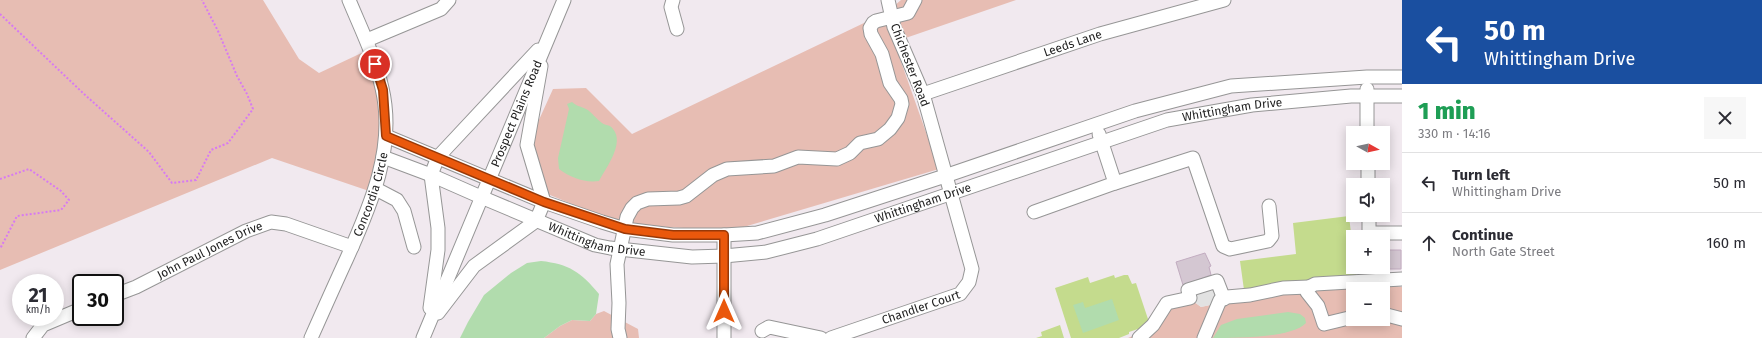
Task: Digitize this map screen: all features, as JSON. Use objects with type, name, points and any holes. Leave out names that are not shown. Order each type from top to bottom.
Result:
[{"type":"street","name":"Concordia Circle","points":[[311,338],[376,189],[386,136],[383,90],[366,40],[349,0]]},
{"type":"street","points":[[366,40],[441,9],[449,0]]},
{"type":"street","name":"Prospect Plains Road","points":[[425,332],[545,42],[564,0]]},
{"type":"street","points":[[673,0],[671,7],[677,29]]},
{"type":"street","name":"Chichester Road","points":[[888,0],[894,27],[923,94],[945,176]]},
{"type":"street","points":[[620,338],[618,329],[619,303],[617,264],[627,217],[632,208],[637,203],[648,199],[679,198],[686,196],[713,175],[727,168],[774,166],[798,157],[830,160],[838,159],[850,153],[860,143],[878,139],[898,118],[902,104],[901,99],[890,83],[885,62],[871,34],[870,28],[872,23],[876,21],[908,13],[915,0]]},
{"type":"street","name":"Leeds Lane","points":[[923,94],[1100,34],[1224,0]]},
{"type":"street","points":[[425,332],[438,250],[438,228],[431,175],[438,157],[545,42]]},
{"type":"street","points":[[425,332],[474,266],[536,221],[544,202],[527,145],[545,42]]},
{"type":"street","points":[[1367,77],[1368,126]]},
{"type":"street","name":"Whittingham Drive","points":[[386,136],[544,202],[625,229],[673,235],[724,235],[757,233],[825,215],[1135,111],[1231,86],[1367,77],[1402,77]]},
{"type":"street","name":"Whittingham Drive","points":[[383,156],[595,245],[621,250],[692,257],[724,256],[766,252],[817,239],[1101,141],[1167,120],[1252,105],[1367,96],[1402,96]]},
{"type":"street","points":[[1095,125],[1115,183]]},
{"type":"street","points":[[1034,212],[1115,183],[1192,158],[1223,246],[1230,249],[1268,241],[1272,236],[1269,206]]},
{"type":"street","name":"Chandler Court","points":[[831,338],[960,294],[969,282],[972,269],[945,176]]},
{"type":"street","points":[[376,189],[397,200],[404,211],[414,247]]},
{"type":"street","name":"John Paul Jones Drive","points":[[124,292],[136,287],[246,231],[271,222],[286,224],[352,247]]},
{"type":"street","points":[[1369,222],[1369,233],[1402,232]]},
{"type":"street","points":[[724,235],[724,338]]},
{"type":"street","points":[[1204,338],[1220,300],[1227,297],[1250,295],[1283,288],[1309,286],[1315,284],[1402,279]]},
{"type":"street","points":[[1140,338],[1153,325],[1167,303],[1190,298],[1188,290],[1217,281],[1224,298]]},
{"type":"street","points":[[1309,286],[1307,292],[1318,306],[1324,324],[1346,319]]},
{"type":"street","points":[[33,338],[43,325],[72,313]]},
{"type":"street","points":[[1390,316],[1402,319]]},
{"type":"street","points":[[762,331],[768,327],[821,338]]},
{"type":"path","points":[[0,14],[84,94],[149,152],[172,183],[196,180],[211,150],[228,143],[253,109],[218,31],[202,0]]},
{"type":"path","points":[[0,178],[28,169],[61,191],[69,200],[61,210],[17,216],[0,249]]},
{"type":"shaded area","points":[[0,0],[263,0],[299,59],[319,73],[370,49],[384,117],[372,192],[272,158],[0,270]]},
{"type":"shaded area","points":[[901,0],[1016,0],[894,42],[939,169],[730,231],[621,224],[540,191],[528,144],[553,89],[586,88],[632,134],[887,12]]},
{"type":"shaded area","points":[[572,102],[588,110],[602,123],[611,126],[616,135],[616,148],[610,163],[599,181],[578,179],[559,169],[558,158],[569,109],[567,104]]},
{"type":"shaded area","points":[[1346,216],[1346,222],[1350,222],[1351,230],[1346,230],[1346,274],[1356,275],[1244,290],[1240,261],[1296,254],[1293,223]]},
{"type":"shaded area","points":[[541,261],[559,264],[574,270],[599,294],[596,314],[590,321],[572,320],[560,326],[544,338],[460,338],[484,295],[511,273],[527,263]]},
{"type":"shaded area","points":[[1114,275],[1115,278],[1128,275],[1132,284],[1136,283],[1150,325],[1129,332],[1129,334],[1119,338],[1071,338],[1055,288],[1088,277],[1090,283]]},
{"type":"shaded area","points":[[1219,277],[1219,303],[1201,307],[1193,301],[1185,288]]},
{"type":"shaded area","points":[[1390,286],[1402,287],[1402,338],[1128,338],[1154,327],[1169,305],[1193,301],[1201,307],[1233,300],[1326,288],[1346,287],[1346,326],[1390,326]]},
{"type":"shaded area","points":[[1112,299],[1119,320],[1083,333],[1073,305],[1083,302],[1085,308]]},
{"type":"shaded area","points":[[604,311],[638,329],[639,338],[544,338],[560,326],[572,320],[590,321],[596,314]]},
{"type":"shaded area","points":[[1288,312],[1300,314],[1305,318],[1306,323],[1289,332],[1263,336],[1213,338],[1221,325],[1237,319]]},
{"type":"shaded area","points":[[1060,325],[1064,338],[1036,338],[1042,336],[1041,332]]},
{"type":"building","points":[[1390,250],[1401,250],[1401,269],[1390,269]]},
{"type":"building","points":[[1205,253],[1211,266],[1209,267],[1211,275],[1183,285],[1176,262]]},
{"type":"route","points":[[375,64],[383,90],[386,136],[544,202],[625,229],[673,235],[724,235],[724,311]]}]
